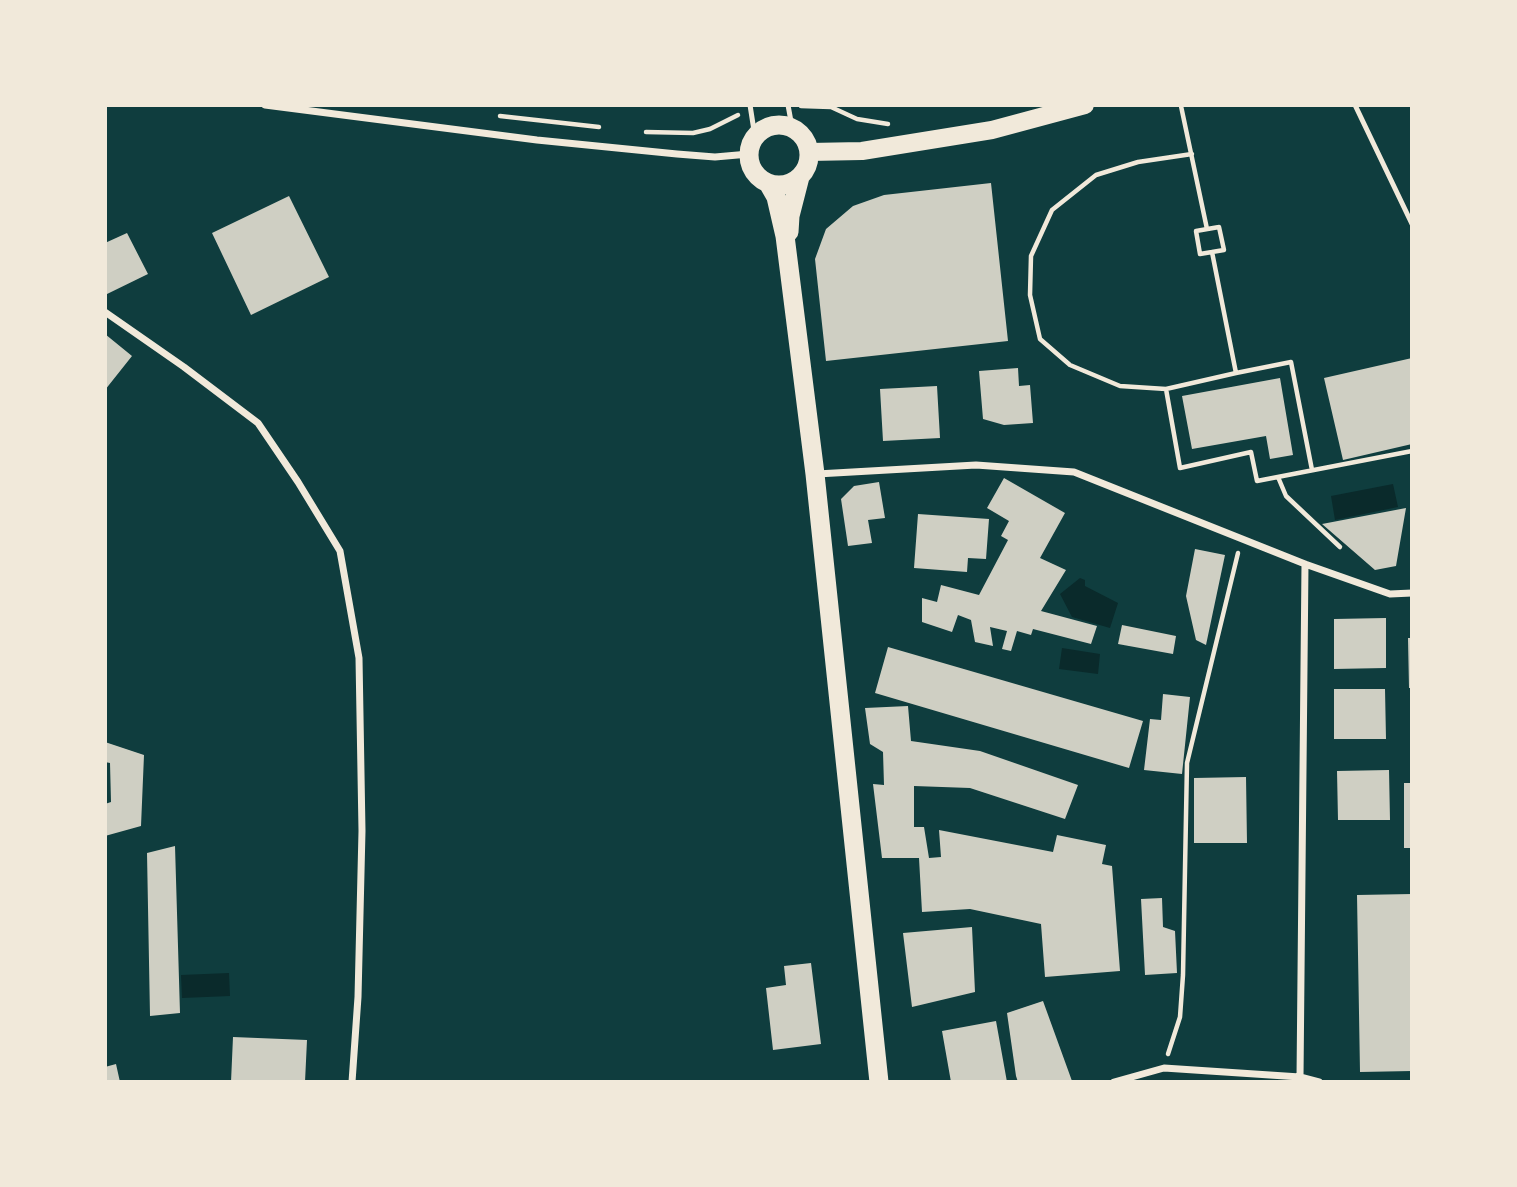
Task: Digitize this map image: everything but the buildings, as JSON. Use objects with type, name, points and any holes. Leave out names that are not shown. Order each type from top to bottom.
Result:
[{"type":"highway","points":[[788,257],[790,216],[809,152],[807,142],[792,127],[782,124],[772,125],[752,145],[752,168],[768,183],[780,209],[788,257],[815,474],[879,1082]]},
{"type":"highway","points":[[768,183],[785,185],[800,177]]},
{"type":"main road","points":[[809,152],[862,151],[979,132],[1085,105]]},
{"type":"street","points":[[265,105],[677,155],[715,157],[752,145]]},
{"type":"street","points":[[105,312],[258,423],[340,551],[359,658],[362,831],[358,997],[352,1082]]},
{"type":"street","points":[[815,474],[976,465],[1074,472],[1305,564],[1390,594],[1412,593]]},
{"type":"street","points":[[1300,1077],[1305,564]]},
{"type":"street","points":[[1114,1082],[1164,1068],[1300,1077],[1319,1082]]},
{"type":"lane","points":[[750,105],[752,145]]},
{"type":"lane","points":[[788,105],[792,127]]},
{"type":"lane","points":[[1355,105],[1412,224]]},
{"type":"path","points":[[1181,106],[1207,229]]},
{"type":"path","points":[[495,115],[602,127]]},
{"type":"path","points":[[642,132],[693,134],[710,129],[726,119]]},
{"type":"path","points":[[1192,154],[1138,162],[1096,174],[1052,210],[1031,256],[1030,295],[1040,339],[1070,365],[1120,386],[1166,388],[1291,362],[1312,470]]},
{"type":"path","points":[[1219,226],[1224,250],[1212,252],[1200,254],[1196,231],[1219,226]]},
{"type":"path","points":[[1212,252],[1236,373]]},
{"type":"path","points":[[1166,388],[1180,468],[1251,452],[1257,481],[1412,451]]},
{"type":"path","points":[[1278,477],[1286,496],[1340,547]]},
{"type":"path","points":[[1164,1068],[1180,1017],[1187,763],[1241,540]]},
{"type":"water","points":[[1393,484],[1398,507],[1335,520],[1331,496]]},
{"type":"water","points":[[1080,578],[1085,580],[1085,586],[1118,603],[1110,628],[1072,617],[1060,594]]},
{"type":"water","points":[[1062,648],[1100,654],[1098,674],[1059,669]]},
{"type":"water","points":[[229,973],[230,996],[182,998],[181,975]]}]
